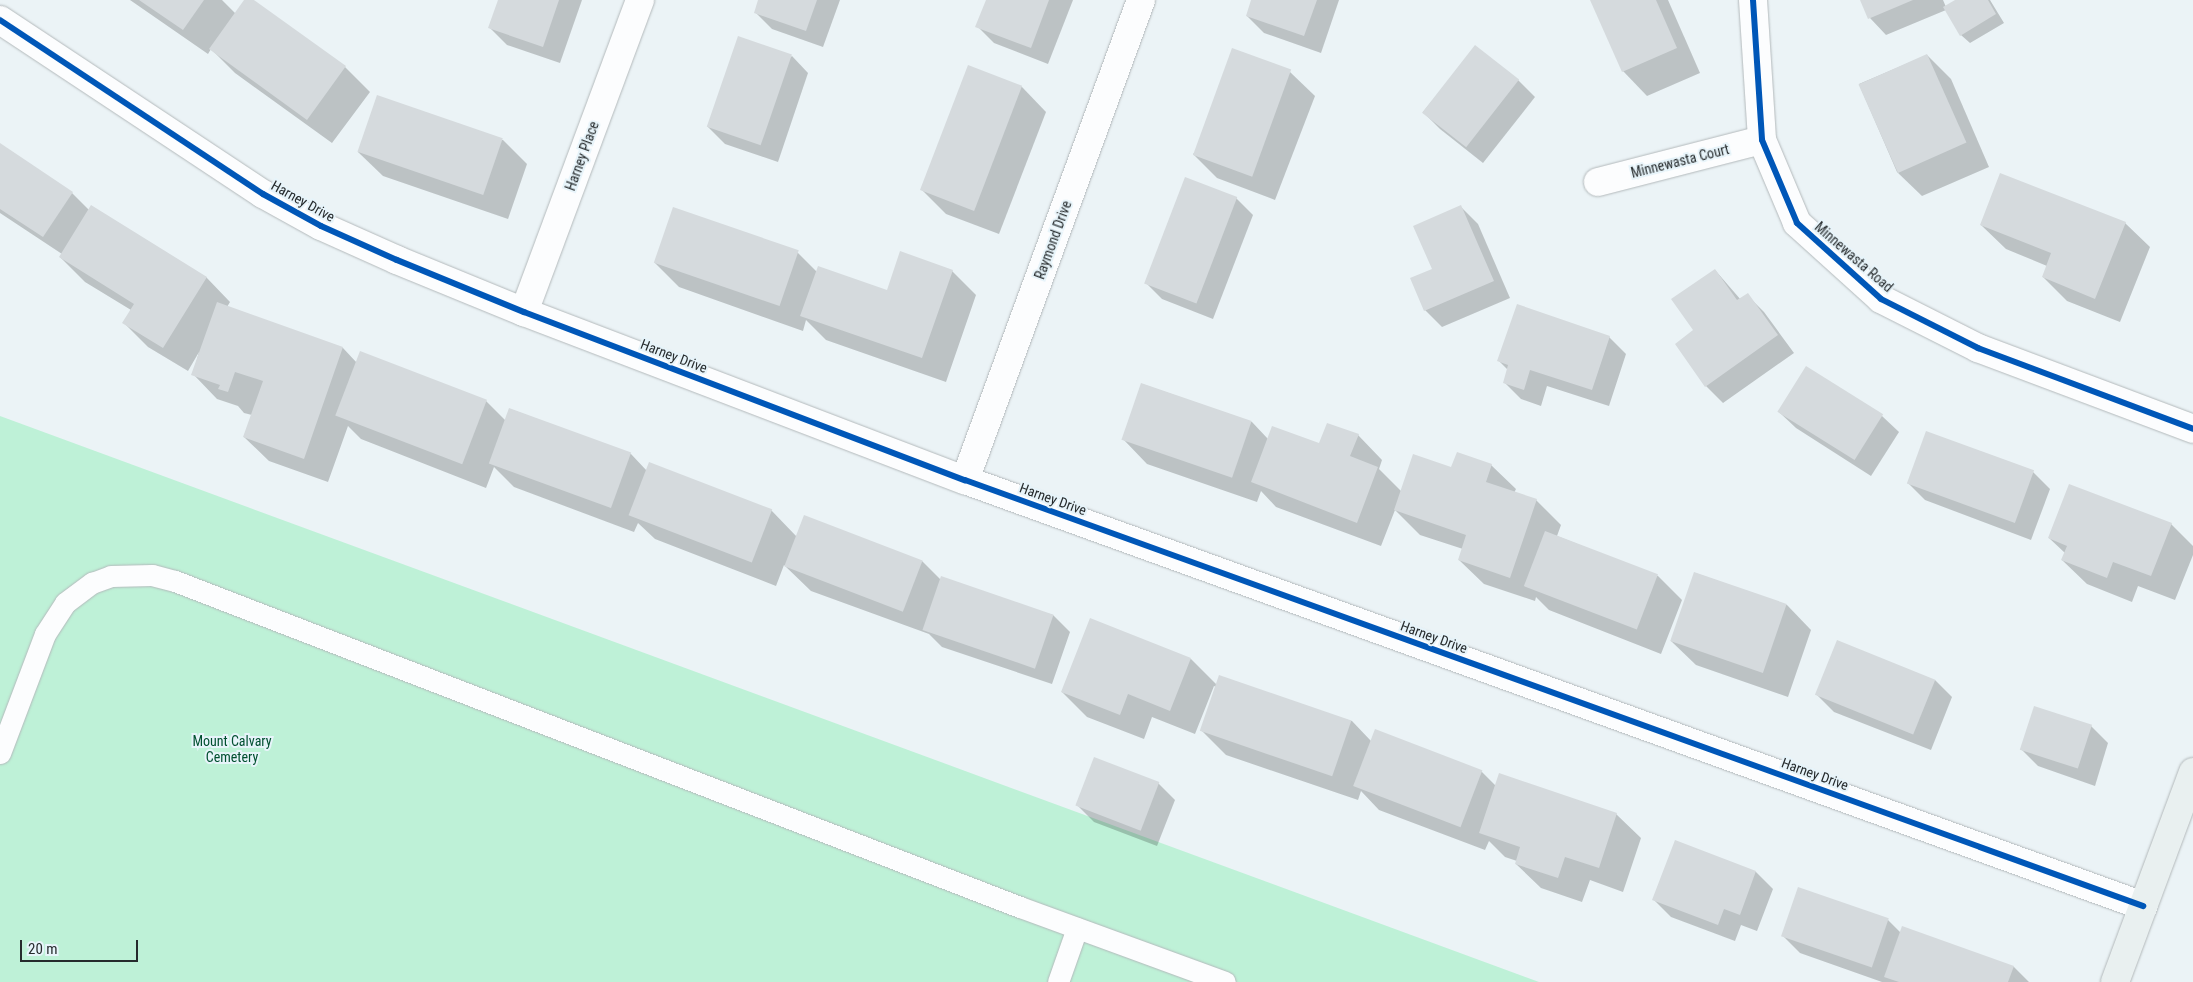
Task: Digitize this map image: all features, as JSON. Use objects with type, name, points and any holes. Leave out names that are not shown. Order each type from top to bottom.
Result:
[{"type":"main road","points":[[2115,982],[2193,772]]},
{"type":"street","name":"Harney Place","points":[[524,312],[640,0]]},
{"type":"street","name":"Raymond Drive","points":[[965,480],[1142,0]]},
{"type":"street","name":"Minnewasta Road","points":[[1753,0],[1762,140],[1797,223],[1881,299],[1978,348],[2193,428]]},
{"type":"street","name":"Harney Drive","points":[[0,20],[272,199],[321,226],[524,312],[965,480],[2143,906]]},
{"type":"street","name":"Minnewasta Court","points":[[1598,182],[1762,140]]},
{"type":"lane","points":[[0,754],[42,640],[65,603],[92,583],[111,576],[152,575],[175,581],[1077,928],[1225,982]]},
{"type":"lane","points":[[1058,982],[1077,928]]},
{"type":"green space","name":"Mount Calvary Cemetery","points":[[0,416],[1539,982],[0,982]]},
{"type":"building","points":[[139,0],[204,0],[183,30]]},
{"type":"building","points":[[244,0],[254,0],[346,66],[307,120],[209,49]]},
{"type":"building","points":[[498,0],[559,0],[543,47],[488,28]]},
{"type":"building","points":[[758,0],[817,0],[806,31],[754,13]]},
{"type":"building","points":[[986,0],[1049,0],[1031,48],[975,27]]},
{"type":"building","points":[[1251,0],[1317,0],[1304,36],[1246,16]]},
{"type":"building","points":[[1590,0],[1656,0],[1677,48],[1622,72]]},
{"type":"building","points":[[1860,0],[1913,0],[1868,19]]},
{"type":"building","points":[[1955,0],[1988,0],[1996,14],[1960,36],[1943,7]]},
{"type":"building","points":[[738,36],[792,55],[761,145],[707,127]]},
{"type":"building","points":[[1475,45],[1519,79],[1466,147],[1422,113]]},
{"type":"building","points":[[1232,48],[1291,70],[1252,177],[1193,155]]},
{"type":"building","points":[[1927,54],[1966,143],[1898,173],[1858,85]]},
{"type":"building","points":[[968,65],[1022,86],[974,211],[920,190]]},
{"type":"building","points":[[377,95],[503,138],[483,195],[357,152]]},
{"type":"building","points":[[0,143],[73,192],[43,237],[0,209]]},
{"type":"building","points":[[2000,173],[2126,222],[2095,299],[2042,277],[2051,253],[1980,225]]},
{"type":"building","points":[[1185,177],[1237,197],[1196,303],[1144,283]]},
{"type":"building","points":[[91,205],[207,277],[163,348],[122,323],[134,304],[59,257]]},
{"type":"building","points":[[1461,205],[1494,281],[1424,311],[1410,278],[1432,269],[1413,226]]},
{"type":"building","points":[[673,207],[799,250],[780,306],[654,263]]},
{"type":"building","points":[[900,251],[953,270],[922,358],[800,316],[818,266],[887,290]]},
{"type":"building","points":[[1715,269],[1737,300],[1748,293],[1778,335],[1705,387],[1675,344],[1693,330],[1671,299]]},
{"type":"building","points":[[217,302],[343,347],[304,459],[243,437],[263,381],[235,372],[228,392],[218,389],[220,385],[191,375]]},
{"type":"building","points":[[1517,304],[1610,336],[1592,390],[1530,370],[1524,390],[1503,383],[1508,365],[1497,361]]},
{"type":"building","points":[[360,351],[487,400],[462,464],[335,415]]},
{"type":"building","points":[[1806,366],[1883,414],[1855,460],[1777,412]]},
{"type":"building","points":[[1141,383],[1252,421],[1232,478],[1121,440]]},
{"type":"building","points":[[509,408],[631,452],[611,508],[489,463]]},
{"type":"building","points":[[1327,423],[1359,434],[1350,456],[1378,467],[1357,523],[1251,482],[1272,426],[1319,443]]},
{"type":"building","points":[[1926,431],[2034,470],[2015,523],[1907,484]]},
{"type":"building","points":[[1457,452],[1492,464],[1486,482],[1537,499],[1510,578],[1458,560],[1466,535],[1394,510],[1413,454],[1451,467]]},
{"type":"building","points":[[649,462],[772,509],[752,563],[629,515]]},
{"type":"building","points":[[2069,484],[2172,523],[2151,576],[2113,562],[2107,578],[2061,560],[2067,546],[2048,538]]},
{"type":"building","points":[[804,515],[923,561],[903,612],[784,566]]},
{"type":"building","points":[[1545,531],[1658,574],[1637,629],[1524,586]]},
{"type":"building","points":[[1694,572],[1787,604],[1763,673],[1670,641]]},
{"type":"building","points":[[941,576],[1054,615],[1035,669],[922,630]]},
{"type":"building","points":[[1090,618],[1191,658],[1170,711],[1128,694],[1120,715],[1061,692]]},
{"type":"building","points":[[1837,640],[1935,680],[1913,734],[1815,695]]},
{"type":"building","points":[[1219,675],[1351,721],[1332,776],[1200,731]]},
{"type":"building","points":[[2034,706],[2092,725],[2078,769],[2020,750]]},
{"type":"building","points":[[1375,729],[1482,770],[1461,827],[1353,786]]},
{"type":"building","points":[[1094,757],[1159,782],[1141,831],[1075,806]]},
{"type":"building","points":[[1499,773],[1617,813],[1599,868],[1565,857],[1558,878],[1515,864],[1520,847],[1479,833]]},
{"type":"building","points":[[1675,840],[1756,871],[1740,915],[1724,909],[1718,925],[1652,900]]},
{"type":"building","points":[[1798,887],[1889,918],[1872,967],[1781,936]]},
{"type":"building","points":[[1902,926],[2014,966],[2008,982],[1899,982],[1884,977]]},
{"type":"cycle path","points":[[1753,0],[1762,140],[1797,223],[1881,299],[1978,348],[2193,429]]},
{"type":"cycle path","points":[[0,20],[263,194],[321,226],[397,260],[524,312],[965,480],[2143,906]]}]
